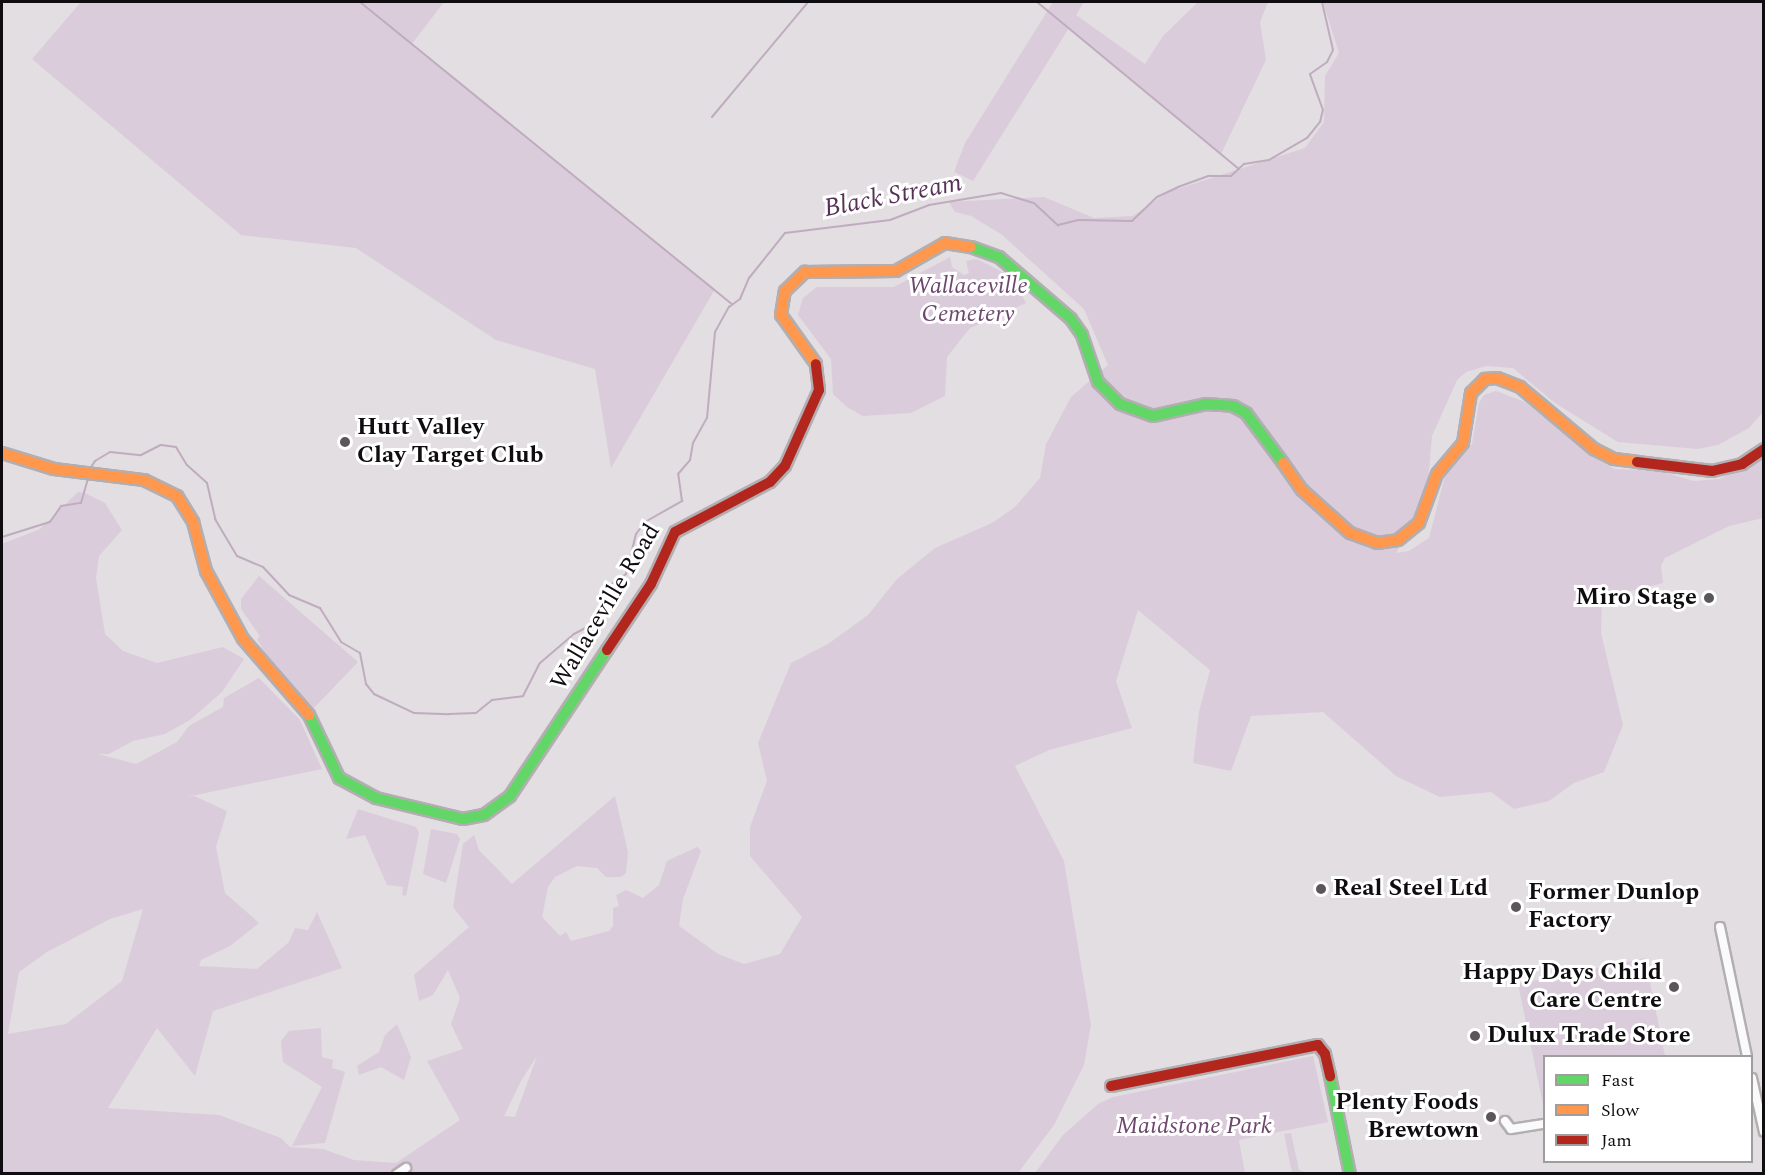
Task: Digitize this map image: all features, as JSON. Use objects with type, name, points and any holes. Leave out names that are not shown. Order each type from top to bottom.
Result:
[{"type":"street","name":"Wallaceville Road","points":[[2,453],[81,473],[144,480],[168,490],[183,502],[193,522],[206,571],[243,639],[312,719],[339,778],[376,798],[463,819],[484,815],[510,796],[651,584],[675,532],[770,482],[784,466],[819,390],[816,360],[781,315],[785,291],[805,272],[896,271],[945,243],[966,245],[999,257],[1071,319],[1082,335],[1098,382],[1120,404],[1153,416],[1206,404],[1233,406],[1246,413],[1302,490],[1350,533],[1377,543],[1398,540],[1419,522],[1437,474],[1463,443],[1471,393],[1485,379],[1497,378],[1520,387],[1594,449],[1614,459],[1712,471],[1742,464],[1764,449]]},
{"type":"street","points":[[1720,927],[1747,1055]]},
{"type":"street","points":[[1111,1086],[1316,1045],[1325,1054],[1350,1173]]},
{"type":"street","points":[[1753,1082],[1764,1132]]},
{"type":"street","points":[[1505,1121],[1511,1129],[1543,1124]]},
{"type":"street","points":[[397,1173],[406,1168]]},
{"type":"green space","points":[[81,2],[444,2],[411,45],[715,289],[611,468],[595,369],[496,340],[356,248],[241,235],[32,59]]},
{"type":"green space","points":[[1053,2],[1084,2],[1076,15],[1145,64],[1163,36],[1198,2],[1268,2],[1260,22],[1266,60],[1221,154],[1069,28],[973,181],[954,172],[965,143]]},
{"type":"green space","points":[[1323,2],[1763,2],[1763,412],[1749,428],[1718,445],[1697,449],[1618,442],[1555,403],[1513,368],[1486,366],[1466,372],[1457,380],[1432,436],[1424,527],[1407,535],[1396,553],[1409,551],[1429,538],[1445,476],[1456,459],[1472,444],[1479,403],[1484,395],[1496,391],[1525,402],[1596,459],[1615,469],[1660,471],[1694,481],[1719,479],[1763,458],[1763,518],[1729,526],[1665,558],[1661,566],[1663,583],[1602,598],[1601,633],[1623,725],[1604,772],[1574,783],[1549,801],[1514,809],[1491,792],[1440,797],[1396,776],[1323,712],[1251,716],[1231,771],[1193,763],[1199,712],[1210,670],[1138,610],[1116,681],[1132,728],[1049,750],[1015,766],[1064,861],[1091,1025],[1084,1065],[1054,1125],[1018,1173],[2,1174],[2,544],[40,529],[78,492],[85,493],[105,503],[122,530],[99,556],[96,578],[105,634],[123,651],[157,663],[223,647],[244,659],[222,692],[190,720],[165,734],[133,741],[109,754],[98,754],[136,764],[177,742],[189,726],[223,707],[224,698],[259,678],[300,720],[322,769],[186,797],[194,796],[227,811],[216,847],[225,893],[259,923],[230,946],[201,960],[199,966],[257,969],[289,942],[295,928],[308,930],[317,912],[342,968],[213,1011],[195,1076],[157,1028],[108,1108],[219,1115],[281,1138],[290,1147],[323,1149],[354,1160],[396,1163],[460,1120],[427,1061],[463,1049],[451,1024],[460,998],[448,970],[433,995],[419,1001],[414,975],[469,927],[453,907],[463,844],[474,835],[479,850],[512,884],[615,796],[628,852],[626,873],[621,877],[606,877],[597,868],[577,866],[555,877],[548,887],[542,917],[560,936],[566,932],[571,941],[609,931],[613,926],[613,908],[619,906],[616,895],[626,890],[643,898],[659,885],[667,861],[697,847],[701,851],[683,899],[679,926],[718,954],[744,964],[780,954],[802,917],[750,856],[750,827],[767,781],[758,743],[791,663],[828,644],[868,615],[897,579],[935,548],[992,523],[1015,507],[1040,478],[1046,444],[1071,397],[1108,365],[1084,309],[1001,234],[971,216],[955,212],[949,202],[1044,197],[1094,218],[1133,216],[1168,192],[1305,148],[1324,122],[1325,76],[1339,53]],"holes":[[[143,909],[122,981],[66,1024],[8,1034],[19,972],[47,952],[110,919]],[[537,1056],[515,1117],[504,1116],[521,1081]]]},
{"type":"green space","name":"Wallaceville Cemetery","points":[[950,257],[952,267],[964,275],[969,273],[966,261],[977,259],[1012,277],[1026,303],[970,328],[947,357],[945,396],[911,413],[863,416],[847,407],[833,394],[831,359],[798,315],[803,298],[817,287],[894,287]]},
{"type":"green space","points":[[259,576],[358,662],[313,709],[268,658],[257,639],[260,636],[241,609],[241,599]]},
{"type":"green space","points":[[358,809],[416,827],[419,833],[406,896],[402,895],[403,887],[387,885],[365,835],[346,839]]},
{"type":"green space","points":[[431,829],[457,834],[460,839],[446,883],[423,874]]},
{"type":"green space","points":[[1645,958],[1665,1055],[1543,1055],[1543,1104],[1518,984]]},
{"type":"green space","points":[[397,1024],[411,1057],[404,1080],[381,1067],[359,1075],[357,1066],[379,1052],[385,1035]]},
{"type":"green space","points":[[321,1028],[322,1057],[333,1060],[332,1068],[345,1072],[325,1143],[292,1146],[322,1087],[283,1062],[281,1041],[289,1031]]},
{"type":"green space","name":"Maidstone Park","points":[[1313,1056],[1328,1122],[1239,1140],[1245,1173],[1035,1173],[1063,1135],[1098,1104],[1113,1097]]},
{"type":"green space","points":[[1291,1133],[1299,1170],[1305,1172],[1292,1173],[1284,1134]]},
{"type":"waterway","points":[[360,2],[732,304]]},
{"type":"waterway","points":[[712,117],[808,2]]},
{"type":"waterway","points":[[1037,2],[1239,169]]},
{"type":"waterway","name":"Black Stream","points":[[89,470],[95,461],[110,452],[141,455],[161,445],[176,447],[187,465],[207,483],[215,519],[237,556],[263,567],[289,595],[320,608],[341,642],[360,653],[366,684],[374,694],[414,713],[449,714],[476,713],[492,700],[523,696],[540,663],[574,634],[604,618],[607,587],[626,574],[636,534],[645,522],[682,501],[678,474],[690,460],[693,443],[707,418],[715,332],[729,307],[740,299],[749,278],[785,233],[890,220],[929,205],[1001,193],[1034,203],[1058,225],[1078,220],[1132,221],[1157,197],[1178,187],[1209,176],[1231,176],[1244,164],[1269,160],[1307,138],[1320,122],[1323,110],[1310,74],[1327,62],[1333,50],[1322,2]]},
{"type":"waterway","name":"Black Stream","points":[[2,537],[50,522],[61,506],[81,503],[88,478]]},
{"type":"traffic: fast","points":[[971,247],[999,257],[1071,319],[1082,335],[1098,382],[1120,404],[1153,416],[1206,404],[1233,406],[1246,413],[1283,463]]},
{"type":"traffic: fast","points":[[309,715],[339,778],[376,798],[463,819],[484,815],[510,796],[607,650]]},
{"type":"traffic: fast","points":[[1330,1076],[1350,1174]]},
{"type":"traffic: slow","points":[[816,364],[781,315],[785,291],[805,272],[896,271],[945,243],[971,247]]},
{"type":"traffic: slow","points":[[1283,463],[1302,490],[1350,533],[1377,543],[1398,540],[1419,523],[1437,474],[1463,443],[1471,393],[1485,379],[1497,378],[1520,387],[1594,449],[1614,459],[1637,462]]},
{"type":"traffic: slow","points":[[2,453],[54,469],[144,480],[177,496],[193,522],[206,571],[243,639],[309,715]]},
{"type":"traffic: jam","points":[[607,650],[651,584],[675,532],[770,482],[785,466],[819,390],[816,364]]},
{"type":"traffic: jam","points":[[1637,462],[1712,471],[1742,464],[1764,449]]},
{"type":"traffic: jam","points":[[1111,1086],[1318,1045],[1325,1054],[1330,1076]]},
{"type":"place","name":"Hutt Valley Clay Target Club","points":[[345,442]]},
{"type":"place","name":"Miro Stage","points":[[1709,598]]},
{"type":"place","name":"Real Steel Ltd","points":[[1321,889]]},
{"type":"place","name":"Former Dunlop Factory","points":[[1516,907]]},
{"type":"place","name":"Happy Days Child Care Centre","points":[[1674,987]]},
{"type":"place","name":"Dulux Trade Store","points":[[1475,1036]]},
{"type":"place","name":"Plenty Foods Brewtown","points":[[1491,1117]]}]
